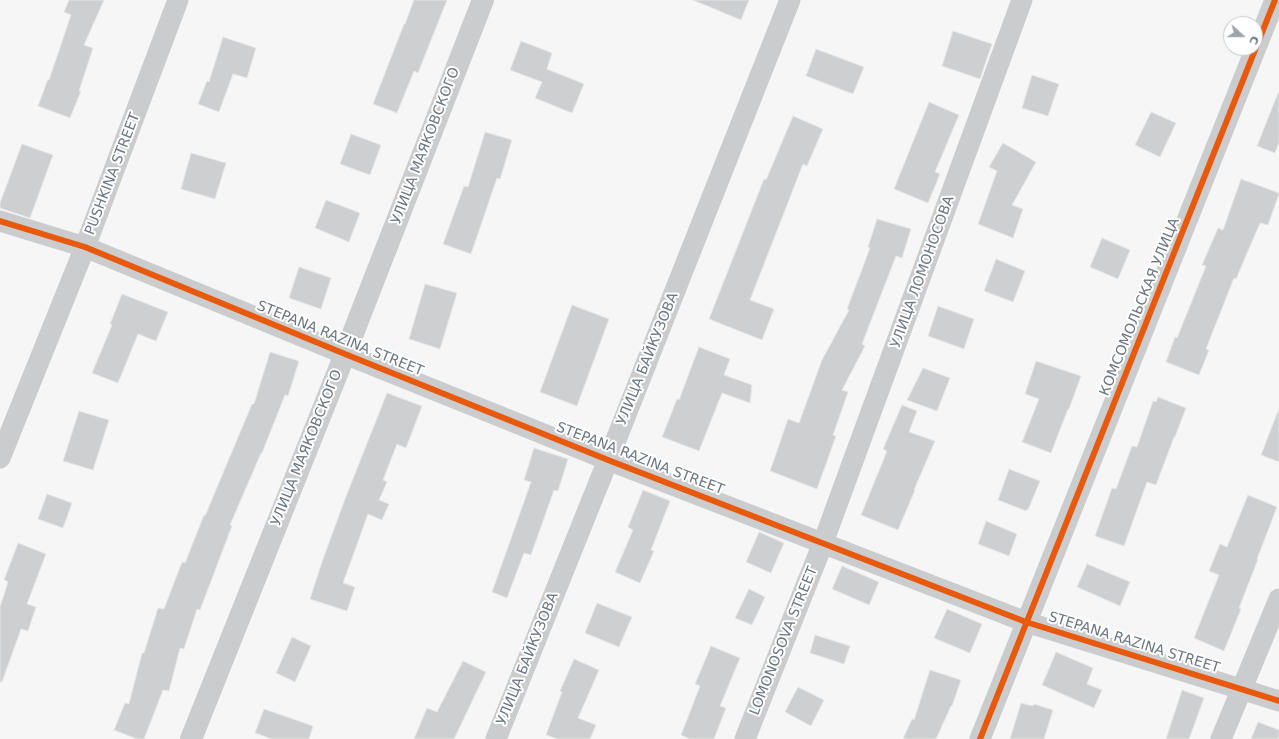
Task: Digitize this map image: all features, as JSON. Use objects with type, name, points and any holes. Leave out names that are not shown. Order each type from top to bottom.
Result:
[{"type":"street","name":"PUSHKINA STREET","points":[[0,458],[85,247],[178,0]]},
{"type":"street","name":"УЛИЦА МАЯКОВСКОГО","points":[[191,739],[345,354],[483,0]]},
{"type":"street","name":"УЛИЦА БАЙКУЗОВА","points":[[496,739],[790,0]]},
{"type":"street","name":"УЛИЦА ЛОМОНОСОВА","points":[[823,543],[1022,0]]},
{"type":"street","name":"КОМСОМОЛЬСКАЯ УЛИЦА","points":[[980,739],[1275,0]]},
{"type":"street","name":"STEPANA RAZINA STREET","points":[[0,221],[85,247],[608,460],[1026,622],[1279,701]]},
{"type":"street","name":"LOMONOSOVA STREET","points":[[745,739],[823,543]]},
{"type":"street","points":[[1221,739],[1279,599]]},
{"type":"building","points":[[69,0],[104,0],[84,45],[93,48],[79,91],[81,91],[70,118],[38,106],[48,79],[49,80],[71,15],[64,12]]},
{"type":"building","points":[[414,0],[447,0],[418,73],[414,71],[397,113],[373,104]]},
{"type":"building","points":[[693,0],[749,0],[741,20]]},
{"type":"building","points":[[953,31],[992,44],[980,79],[942,66]]},
{"type":"building","points":[[223,37],[256,48],[247,78],[233,74],[219,112],[198,104],[207,81],[209,82]]},
{"type":"building","points":[[521,41],[552,53],[547,69],[584,84],[572,113],[535,98],[542,82],[510,70]]},
{"type":"building","points":[[816,49],[864,67],[853,94],[806,76]]},
{"type":"building","points":[[1032,75],[1059,84],[1048,116],[1022,108]]},
{"type":"building","points":[[1278,93],[1279,143],[1275,153],[1257,146]]},
{"type":"building","points":[[929,102],[959,115],[935,172],[940,174],[928,203],[894,189]]},
{"type":"building","points":[[1151,112],[1176,123],[1160,157],[1135,145]]},
{"type":"building","points":[[793,116],[823,129],[807,166],[803,164],[750,300],[774,309],[762,340],[709,319],[764,179],[766,180]]},
{"type":"building","points":[[485,132],[512,140],[500,179],[497,178],[471,254],[443,244],[464,186],[468,187]]},
{"type":"building","points":[[351,134],[381,145],[370,175],[340,164]]},
{"type":"building","points":[[1003,143],[1036,162],[1012,205],[1023,209],[1013,238],[978,224],[997,171],[989,167]]},
{"type":"building","points":[[22,144],[53,155],[30,218],[0,208],[0,203]]},
{"type":"building","points":[[191,153],[226,163],[215,199],[181,189]]},
{"type":"building","points":[[1241,179],[1279,194],[1268,225],[1260,223],[1236,279],[1234,278],[1206,349],[1209,350],[1199,375],[1166,362],[1175,337],[1177,338],[1206,266],[1202,265],[1218,228],[1223,230]]},
{"type":"building","points":[[326,200],[360,213],[349,242],[315,228]]},
{"type":"building","points":[[877,219],[911,229],[902,258],[896,256],[862,344],[865,346],[842,390],[848,392],[833,435],[836,436],[817,489],[770,471],[788,419],[799,423],[822,360],[849,310],[847,309],[870,248],[868,247]]},
{"type":"building","points":[[1102,238],[1130,250],[1118,279],[1090,267]]},
{"type":"building","points":[[996,259],[1025,271],[1013,302],[984,291]]},
{"type":"building","points":[[299,267],[331,278],[321,309],[289,298]]},
{"type":"building","points":[[425,284],[457,293],[440,349],[409,339]]},
{"type":"building","points":[[122,294],[168,312],[156,341],[138,334],[118,383],[92,373],[112,325],[110,324]]},
{"type":"building","points":[[572,305],[609,319],[577,406],[540,392]]},
{"type":"building","points":[[938,306],[974,319],[964,349],[928,336]]},
{"type":"building","points":[[699,347],[730,359],[724,375],[752,385],[750,403],[722,393],[699,451],[662,437],[677,399],[679,400]]},
{"type":"building","points":[[270,352],[299,361],[288,396],[285,395],[262,453],[230,525],[232,526],[200,610],[197,609],[184,649],[180,648],[169,691],[163,690],[144,739],[137,739],[114,730],[125,703],[129,704],[142,653],[144,653],[158,608],[164,609],[182,562],[185,563],[252,404],[254,404]]},
{"type":"building","points":[[1036,361],[1081,376],[1051,453],[1022,442],[1039,399],[1025,394]]},
{"type":"building","points":[[923,368],[950,378],[937,411],[907,400]]},
{"type":"building","points":[[387,393],[422,406],[406,448],[397,444],[383,480],[387,482],[379,500],[389,504],[382,520],[368,514],[343,583],[355,587],[347,611],[310,599],[345,499]]},
{"type":"building","points":[[1158,397],[1186,408],[1156,485],[1147,482],[1124,546],[1095,536],[1112,488],[1116,489],[1132,446],[1137,447],[1153,401],[1156,402]]},
{"type":"building","points":[[902,405],[917,411],[909,432],[935,441],[898,530],[861,515],[887,451],[883,449]]},
{"type":"building","points":[[79,411],[109,420],[93,470],[63,461]]},
{"type":"building","points":[[1279,411],[1279,462],[1261,455]]},
{"type":"building","points":[[534,448],[568,459],[558,491],[554,490],[531,555],[524,553],[507,598],[492,592],[531,482],[524,480]]},
{"type":"building","points":[[1009,469],[1040,481],[1028,510],[1027,509],[1026,511],[998,500]]},
{"type":"building","points":[[643,490],[670,501],[651,550],[654,551],[640,583],[615,572],[633,530],[628,527]]},
{"type":"building","points":[[47,494],[72,503],[63,528],[38,519]]},
{"type":"building","points":[[1248,495],[1277,507],[1239,608],[1241,609],[1224,651],[1194,638],[1219,575],[1209,571],[1220,544],[1227,547]]},
{"type":"building","points":[[986,521],[1017,534],[1009,556],[978,544]]},
{"type":"building","points":[[759,532],[784,543],[771,573],[746,562]]},
{"type":"building","points":[[18,543],[46,554],[27,604],[36,607],[28,631],[21,629],[2,682],[0,682],[0,607],[8,582],[4,580]]},
{"type":"building","points":[[1087,564],[1130,582],[1120,606],[1077,587]]},
{"type":"building","points":[[842,566],[879,582],[869,605],[832,589]]},
{"type":"building","points":[[749,589],[765,597],[752,625],[735,618]]},
{"type":"building","points":[[597,603],[632,617],[619,647],[585,633]]},
{"type":"building","points":[[947,609],[982,624],[970,653],[934,638]]},
{"type":"building","points":[[815,635],[850,646],[844,664],[810,653]]},
{"type":"building","points":[[292,637],[311,646],[295,682],[276,673]]},
{"type":"building","points":[[711,646],[740,658],[720,706],[726,708],[714,739],[690,739],[681,735],[700,686],[695,684]]},
{"type":"building","points":[[1056,652],[1093,668],[1087,684],[1102,690],[1094,708],[1042,685]]},
{"type":"building","points":[[574,659],[599,670],[578,718],[596,725],[590,739],[558,739],[546,735],[562,692],[560,691]]},
{"type":"building","points":[[463,661],[486,672],[454,739],[414,739],[427,708],[437,712]]},
{"type":"building","points":[[930,670],[961,680],[952,706],[936,739],[903,739],[912,719],[914,720]]},
{"type":"building","points":[[798,687],[824,700],[811,726],[785,712]]},
{"type":"building","points":[[1182,690],[1204,698],[1189,739],[1166,739]]},
{"type":"building","points":[[1021,703],[1033,706],[1034,704],[1053,710],[1044,739],[1010,739]]},
{"type":"building","points":[[264,709],[313,726],[309,739],[272,739],[255,733]]},
{"type":"building","points":[[1258,722],[1279,730],[1279,739],[1251,739]]},
{"type":"cycle path","points":[[980,739],[1275,0]]},
{"type":"cycle path","points":[[0,221],[85,247],[608,460],[1026,622],[1279,701]]}]
